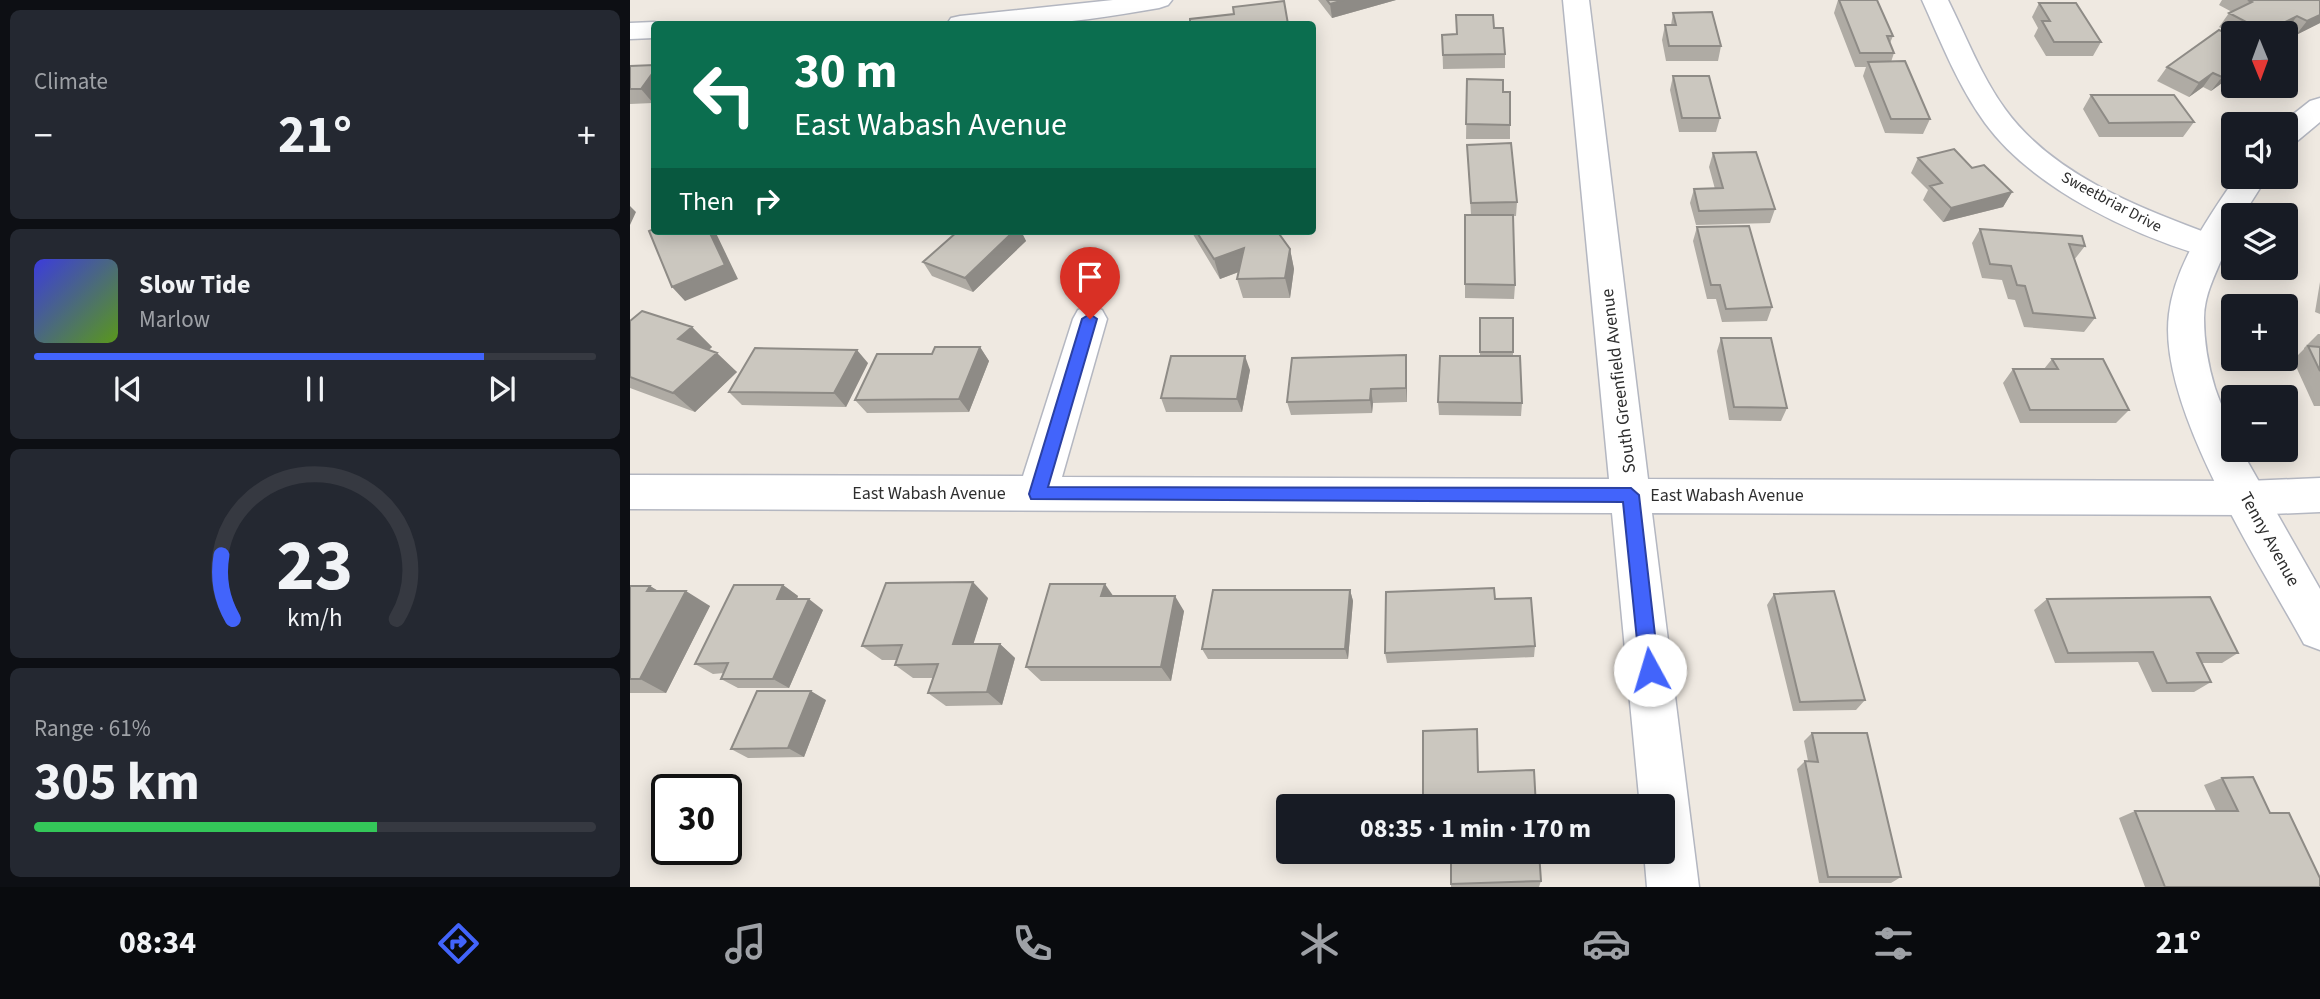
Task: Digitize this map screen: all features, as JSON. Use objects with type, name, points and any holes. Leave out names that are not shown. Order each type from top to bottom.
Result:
[{"type":"street","points":[[991,21],[1094,11],[1159,0]]},
{"type":"street","name":"South Greenfield Avenue","points":[[1576,0],[1673,887]]},
{"type":"street","name":"Sweetbriar Drive","points":[[1935,0],[1997,118],[2044,164],[2080,188],[2137,217],[2211,247]]},
{"type":"street","points":[[630,31],[651,30]]},
{"type":"street","points":[[2298,125],[2320,107]]},
{"type":"street","name":"Tenny Avenue","points":[[2245,189],[2199,270],[2186,316],[2190,364],[2204,413],[2247,498],[2320,630]]},
{"type":"street","points":[[1037,494],[1090,319]]},
{"type":"street","name":"East Wabash Avenue","points":[[630,492],[2247,498],[2320,495]]},
{"type":"building","points":[[1327,0],[1344,0],[1330,4]]},
{"type":"building","points":[[1839,0],[1877,0],[1893,36],[1887,36],[1894,53],[1860,53]]},
{"type":"building","points":[[2248,0],[2320,0],[2320,15],[2307,21],[2297,16],[2287,21],[2244,21],[2229,13],[2252,2]]},
{"type":"building","points":[[1284,1],[1287,21],[1190,21],[1234,14],[1233,7]]},
{"type":"building","points":[[2039,3],[2076,3],[2101,42],[2054,42],[2042,21],[2050,21]]},
{"type":"building","points":[[1712,12],[1721,46],[1669,46],[1665,25],[1676,25],[1673,13]]},
{"type":"building","points":[[1456,15],[1493,15],[1494,28],[1503,28],[1505,54],[1443,55],[1442,35],[1457,34]]},
{"type":"building","points":[[2221,31],[2221,77],[2213,73],[2199,83],[2167,67]]},
{"type":"building","points":[[1905,61],[1930,119],[1891,119],[1868,62]]},
{"type":"building","points":[[651,65],[651,75],[641,89],[630,89],[630,66]]},
{"type":"building","points":[[1673,76],[1709,76],[1720,118],[1682,118]]},
{"type":"building","points":[[1467,79],[1503,80],[1503,92],[1510,92],[1510,125],[1466,124]]},
{"type":"building","points":[[2091,95],[2174,95],[2194,122],[2109,123]]},
{"type":"building","points":[[1511,143],[1517,202],[1471,203],[1467,145]]},
{"type":"building","points":[[1954,149],[1972,168],[1984,165],[2012,192],[1951,208],[1930,186],[1942,183],[1918,158]]},
{"type":"building","points":[[1756,152],[1775,209],[1699,211],[1694,189],[1723,188],[1713,153]]},
{"type":"building","points":[[1465,215],[1513,215],[1515,285],[1465,284]]},
{"type":"building","points":[[1749,226],[1772,307],[1726,309],[1720,285],[1711,285],[1697,227]]},
{"type":"building","points":[[1980,229],[2082,236],[2085,246],[2069,244],[2095,318],[2033,313],[2025,286],[2017,285],[2011,266],[1990,264]]},
{"type":"building","points":[[651,230],[651,235],[711,235],[725,265],[672,287],[649,231]]},
{"type":"building","points":[[953,235],[1010,235],[965,278],[923,262]]},
{"type":"building","points":[[1199,235],[1280,235],[1290,249],[1285,278],[1237,279],[1244,248],[1214,259]]},
{"type":"building","points":[[642,311],[692,327],[678,339],[717,353],[673,393],[630,377],[630,321]]},
{"type":"building","points":[[1480,318],[1513,318],[1513,352],[1480,352]]},
{"type":"building","points":[[1721,338],[1771,338],[1787,408],[1734,407]]},
{"type":"building","points":[[2308,346],[2320,347],[2320,371]]},
{"type":"building","points":[[935,347],[980,347],[959,399],[855,400],[877,354],[932,354]]},
{"type":"building","points":[[755,348],[857,350],[834,393],[729,392]]},
{"type":"building","points":[[1406,355],[1406,388],[1371,389],[1370,400],[1287,402],[1292,358]]},
{"type":"building","points":[[1171,356],[1245,356],[1237,399],[1161,398]]},
{"type":"building","points":[[1440,356],[1520,356],[1522,403],[1438,402]]},
{"type":"building","points":[[2052,359],[2103,359],[2129,410],[2030,410],[2013,369],[2058,369]]},
{"type":"building","points":[[973,582],[953,644],[1000,644],[987,692],[928,693],[938,664],[895,665],[902,645],[862,646],[886,583]]},
{"type":"building","points":[[1050,584],[1105,584],[1101,596],[1175,596],[1161,667],[1026,667]]},
{"type":"building","points":[[734,585],[783,585],[777,599],[809,599],[773,679],[721,679],[728,663],[695,664]]},
{"type":"building","points":[[630,586],[650,586],[647,591],[686,591],[640,679],[630,679]]},
{"type":"building","points":[[1494,588],[1495,599],[1531,598],[1535,646],[1385,653],[1386,592]]},
{"type":"building","points":[[1213,590],[1350,590],[1345,649],[1202,649]]},
{"type":"building","points":[[1834,591],[1865,700],[1800,702],[1774,594]]},
{"type":"building","points":[[2210,597],[2238,653],[2197,653],[2211,682],[2167,683],[2153,652],[2068,653],[2047,599]]},
{"type":"building","points":[[757,691],[811,691],[788,748],[731,749]]},
{"type":"building","points":[[1477,729],[1478,772],[1534,770],[1535,794],[1423,794],[1423,731]]},
{"type":"building","points":[[1812,733],[1867,733],[1901,877],[1828,877],[1805,761],[1818,762]]},
{"type":"building","points":[[2253,777],[2270,813],[2289,813],[2320,878],[2320,887],[2165,887],[2135,811],[2238,811],[2222,778]]},
{"type":"building","points":[[1451,864],[1540,864],[1541,881],[1451,884]]},
{"type":"route","points":[[1090,319],[1037,494],[1631,495],[1650,670]]}]
